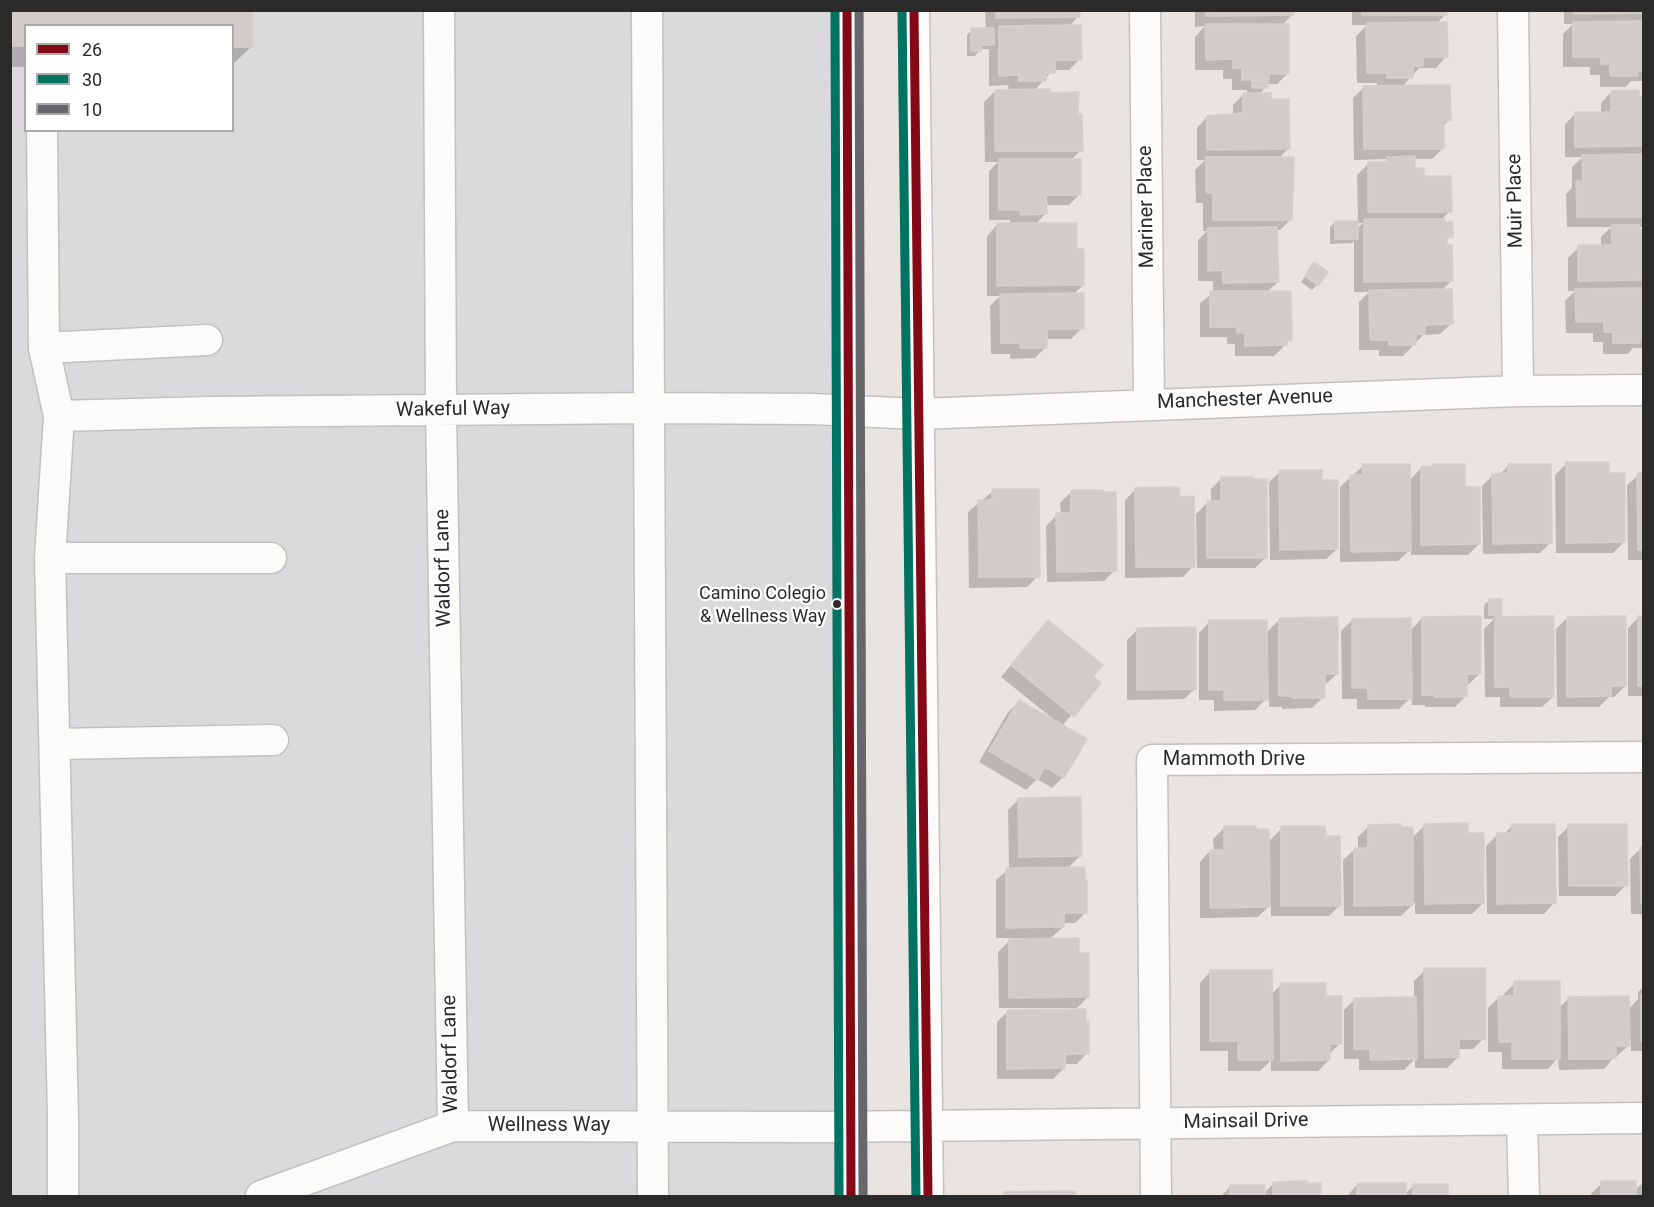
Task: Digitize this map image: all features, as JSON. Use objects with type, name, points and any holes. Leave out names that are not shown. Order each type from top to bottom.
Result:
[{"type":"street","name":"Waldorf Lane","points":[[439,10],[441,410],[453,1126]]},
{"type":"street","points":[[647,10],[653,1197]]},
{"type":"street","points":[[847,10],[850,1197]]},
{"type":"street","points":[[914,10],[928,1197]]},
{"type":"street","name":"Mariner Place","points":[[1145,10],[1149,404]]},
{"type":"street","name":"Muir Place","points":[[1514,10],[1518,391]]},
{"type":"street","points":[[42,132],[44,348],[59,416],[50,558],[63,1197]]},
{"type":"street","points":[[44,348],[207,340]]},
{"type":"street","name":"Manchester Avenue","points":[[847,412],[919,414],[1518,391],[1644,390]]},
{"type":"street","name":"Wakeful Way","points":[[59,416],[650,408],[812,409],[847,412]]},
{"type":"street","points":[[50,558],[271,558]]},
{"type":"street","points":[[55,744],[273,740]]},
{"type":"street","name":"Mammoth Drive","points":[[1155,1123],[1152,760],[1644,757]]},
{"type":"street","name":"Mainsail Drive","points":[[849,1126],[1644,1118]]},
{"type":"street","points":[[1522,1120],[1524,1197]]},
{"type":"street","points":[[1155,1123],[1156,1197]]},
{"type":"street","name":"Wellness Way","points":[[261,1197],[453,1126],[849,1126]]},
{"type":"shaded area","points":[[10,11],[847,11],[851,1196],[11,1196]]},
{"type":"building","points":[[10,10],[253,10],[253,47],[234,47],[234,24],[24,24],[24,46],[10,46]]},
{"type":"building","points":[[996,10],[1080,10],[1080,17],[996,18]]},
{"type":"building","points":[[1206,10],[1294,10],[1294,15],[1206,16]]},
{"type":"building","points":[[1362,10],[1447,10],[1447,15],[1362,15]]},
{"type":"building","points":[[1574,10],[1644,10],[1644,13],[1574,14]]},
{"type":"building","points":[[1644,21],[1644,71],[1637,71],[1638,76],[1610,76],[1610,64],[1601,64],[1601,57],[1573,57],[1573,22]]},
{"type":"building","points":[[1447,22],[1448,57],[1423,57],[1423,66],[1413,66],[1413,78],[1387,78],[1387,73],[1367,73],[1366,23]]},
{"type":"building","points":[[1205,24],[1289,24],[1289,74],[1269,74],[1269,80],[1242,80],[1242,68],[1233,68],[1233,59],[1206,60]]},
{"type":"building","points":[[1081,25],[1082,60],[1055,60],[1055,73],[1046,73],[1046,81],[1019,81],[1019,75],[999,76],[999,26]]},
{"type":"building","points":[[971,28],[994,28],[994,45],[981,45],[981,51],[971,51]]},
{"type":"building","points":[[1252,81],[1268,81],[1268,88],[1252,88]]},
{"type":"building","points":[[1450,85],[1451,121],[1444,121],[1444,149],[1364,149],[1363,86]]},
{"type":"building","points":[[1050,89],[1050,93],[1079,92],[1078,114],[1082,114],[1083,151],[995,151],[995,90]]},
{"type":"building","points":[[1639,90],[1639,96],[1644,96],[1644,146],[1575,147],[1575,112],[1611,112],[1611,91]]},
{"type":"building","points":[[1243,93],[1271,93],[1271,99],[1289,99],[1290,149],[1207,150],[1207,116],[1243,113]]},
{"type":"building","points":[[1644,154],[1644,217],[1577,217],[1576,181],[1583,181],[1582,155]]},
{"type":"building","points":[[1415,156],[1415,168],[1424,168],[1424,176],[1451,176],[1452,212],[1368,212],[1368,162],[1387,162],[1387,157]]},
{"type":"building","points":[[1206,157],[1294,157],[1292,220],[1213,220],[1213,193],[1206,193]]},
{"type":"building","points":[[999,159],[1081,159],[1081,195],[1046,195],[1047,214],[1020,215],[1020,210],[999,210]]},
{"type":"building","points":[[1364,219],[1445,219],[1445,222],[1453,222],[1453,237],[1447,237],[1447,245],[1452,245],[1453,281],[1364,282]]},
{"type":"building","points":[[1335,221],[1358,221],[1358,239],[1335,239]]},
{"type":"building","points":[[997,223],[1077,223],[1077,249],[1084,249],[1084,285],[997,286]]},
{"type":"building","points":[[1611,225],[1639,225],[1640,230],[1644,230],[1644,280],[1578,281],[1578,245],[1612,245]]},
{"type":"building","points":[[1277,227],[1279,282],[1223,283],[1223,270],[1208,271],[1208,228]]},
{"type":"building","points":[[1314,262],[1328,272],[1318,286],[1305,276]]},
{"type":"building","points":[[1644,288],[1644,338],[1640,338],[1640,343],[1613,343],[1613,332],[1604,332],[1604,322],[1576,322],[1575,289]]},
{"type":"building","points":[[1452,289],[1453,324],[1425,325],[1425,334],[1416,334],[1416,345],[1389,345],[1389,340],[1370,340],[1369,290]]},
{"type":"building","points":[[1210,291],[1291,291],[1292,341],[1287,341],[1287,345],[1245,346],[1245,333],[1237,333],[1237,327],[1210,327]]},
{"type":"building","points":[[1084,293],[1084,329],[1047,329],[1047,348],[1020,348],[1020,343],[1001,343],[1000,294]]},
{"type":"building","points":[[1566,462],[1609,462],[1609,473],[1625,473],[1625,542],[1566,543]]},
{"type":"building","points":[[1362,464],[1410,464],[1411,551],[1351,552],[1350,475],[1363,475]]},
{"type":"building","points":[[1433,464],[1465,464],[1465,487],[1480,487],[1480,544],[1421,545],[1421,467],[1433,466]]},
{"type":"building","points":[[1508,464],[1551,464],[1552,543],[1493,544],[1492,474],[1508,473]]},
{"type":"building","points":[[1279,470],[1322,470],[1322,480],[1338,480],[1338,549],[1280,550]]},
{"type":"building","points":[[1637,473],[1644,473],[1644,550],[1638,550]]},
{"type":"building","points":[[1221,477],[1267,479],[1267,558],[1207,558],[1207,501],[1221,501]]},
{"type":"building","points":[[1179,487],[1180,497],[1194,496],[1195,567],[1136,567],[1135,488]]},
{"type":"building","points":[[992,489],[1039,489],[1040,577],[979,577],[978,500],[992,500]]},
{"type":"building","points":[[1071,490],[1116,492],[1117,571],[1057,572],[1056,513],[1071,513]]},
{"type":"building","points":[[1489,599],[1502,599],[1502,615],[1489,615]]},
{"type":"building","points":[[1481,616],[1481,674],[1467,674],[1467,697],[1422,695],[1422,617]]},
{"type":"building","points":[[1554,616],[1554,697],[1510,697],[1510,687],[1495,687],[1495,617]]},
{"type":"building","points":[[1626,616],[1626,686],[1611,686],[1611,696],[1567,697],[1567,617]]},
{"type":"building","points":[[1638,616],[1644,616],[1644,686],[1638,686]]},
{"type":"building","points":[[1338,617],[1338,674],[1325,674],[1325,698],[1279,696],[1279,618]]},
{"type":"building","points":[[1411,618],[1412,699],[1368,699],[1368,688],[1352,688],[1352,619]]},
{"type":"building","points":[[1048,620],[1103,665],[1093,676],[1101,683],[1074,717],[1011,665]]},
{"type":"building","points":[[1209,620],[1267,620],[1268,700],[1224,700],[1224,690],[1209,690]]},
{"type":"building","points":[[1196,627],[1196,689],[1137,690],[1137,628]]},
{"type":"building","points":[[1019,700],[1087,739],[1064,778],[1045,767],[1038,780],[989,751]]},
{"type":"building","points":[[1081,797],[1082,856],[1019,857],[1018,798]]},
{"type":"building","points":[[1468,823],[1468,833],[1484,833],[1484,903],[1425,904],[1424,824]]},
{"type":"building","points":[[1401,824],[1401,827],[1413,827],[1413,905],[1354,906],[1354,848],[1368,848],[1368,825]]},
{"type":"building","points":[[1511,824],[1555,824],[1556,903],[1497,904],[1497,833],[1512,833]]},
{"type":"building","points":[[1568,824],[1627,824],[1628,886],[1569,886]]},
{"type":"building","points":[[1224,826],[1256,826],[1256,829],[1269,829],[1270,907],[1210,908],[1210,850],[1224,850]]},
{"type":"building","points":[[1281,826],[1325,826],[1326,836],[1340,836],[1341,906],[1281,906]]},
{"type":"building","points":[[1640,847],[1644,847],[1644,904],[1641,904]]},
{"type":"building","points":[[1085,867],[1087,913],[1064,913],[1064,927],[1006,928],[1006,868]]},
{"type":"building","points":[[1079,938],[1079,953],[1089,953],[1089,997],[1009,998],[1009,939]]},
{"type":"building","points":[[1424,968],[1485,968],[1486,1039],[1459,1039],[1459,1057],[1425,1058]]},
{"type":"building","points":[[1210,970],[1272,970],[1273,1060],[1238,1060],[1238,1041],[1210,1041]]},
{"type":"building","points":[[1514,981],[1560,981],[1560,1059],[1512,1059],[1512,1042],[1499,1042],[1498,996],[1514,996]]},
{"type":"building","points":[[1280,983],[1326,983],[1326,996],[1342,996],[1342,1044],[1330,1044],[1330,1060],[1281,1061]]},
{"type":"building","points":[[1641,995],[1644,995],[1644,1041],[1641,1041]]},
{"type":"building","points":[[1629,996],[1630,1046],[1616,1046],[1616,1059],[1569,1059],[1568,997]]},
{"type":"building","points":[[1416,997],[1417,1059],[1370,1060],[1370,1049],[1354,1049],[1354,998]]},
{"type":"building","points":[[1086,1009],[1086,1021],[1089,1021],[1089,1054],[1065,1054],[1065,1068],[1007,1069],[1007,1010]]},
{"type":"building","points":[[1307,1181],[1307,1183],[1321,1183],[1321,1196],[1273,1196],[1273,1182]]},
{"type":"building","points":[[1601,1181],[1636,1181],[1636,1196],[1601,1196]]},
{"type":"building","points":[[1357,1183],[1406,1183],[1406,1196],[1357,1196]]},
{"type":"building","points":[[1413,1184],[1448,1184],[1448,1196],[1413,1196]]},
{"type":"building","points":[[1230,1185],[1265,1185],[1265,1196],[1230,1196]]},
{"type":"building","points":[[1075,1191],[1075,1196],[1004,1196],[1004,1192]]},
{"type":"transit line","name":"30","points":[[835,10],[839,1196]]},
{"type":"transit line","name":"26","points":[[847,10],[851,1196]]},
{"type":"transit line","name":"10","points":[[859,10],[863,1196]]},
{"type":"transit line","name":"30","points":[[902,10],[916,1196]]},
{"type":"transit line","name":"26","points":[[914,10],[928,1196]]},
{"type":"place","name":"Camino Colegio & Wellness Way","points":[[837,604]]}]
